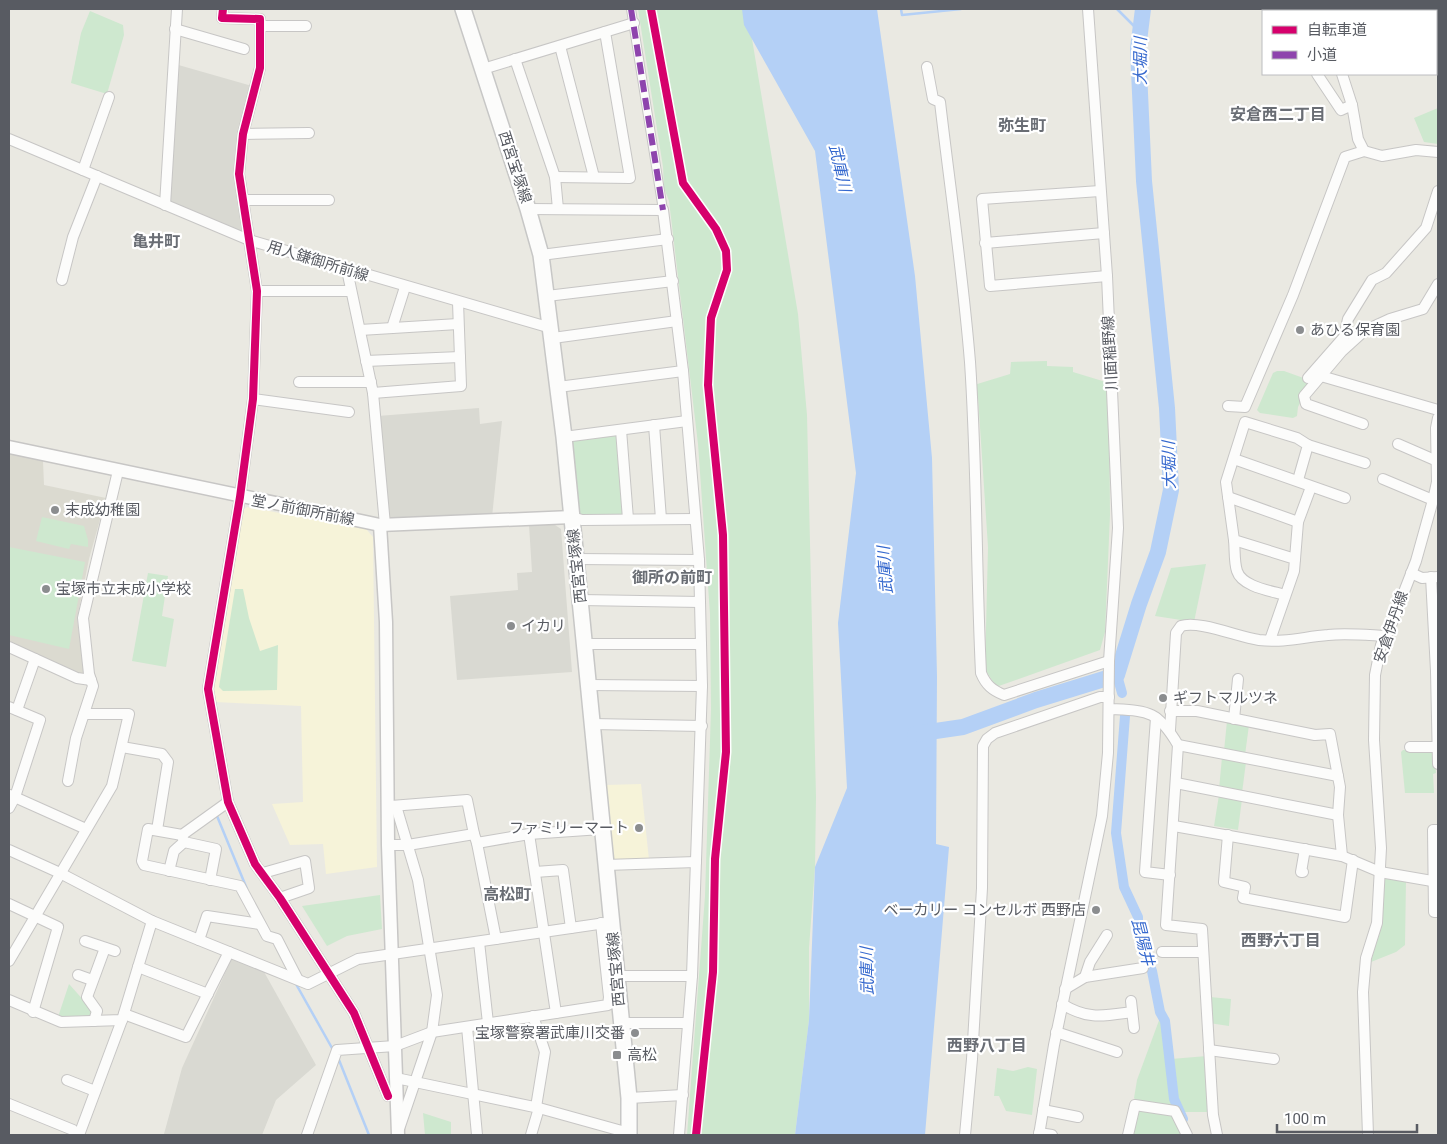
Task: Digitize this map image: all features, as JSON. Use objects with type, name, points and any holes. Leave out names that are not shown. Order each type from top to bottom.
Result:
[{"type":"main road","name":"西宮宝塚線","points":[[463,9],[528,209],[540,255],[547,296],[564,437],[585,644],[601,829],[606,865],[606,922],[616,976],[629,1098],[629,1134]]},
{"type":"street","points":[[165,205],[177,9]]},
{"type":"street","points":[[223,9],[222,18],[260,18],[306,26]]},
{"type":"street","points":[[631,9],[668,239],[688,421],[699,560],[702,726],[692,976],[679,1135]]},
{"type":"street","name":"川面稲野線","points":[[1039,1134],[1056,1032],[1106,788],[1109,662],[1118,528],[1107,276],[1088,9]]},
{"type":"street","points":[[260,18],[260,68],[243,134],[239,174],[257,291],[253,399],[240,497],[208,688],[228,802],[255,864],[280,898],[354,1013],[388,1096]]},
{"type":"street","points":[[483,69],[634,23]]},
{"type":"street","points":[[175,29],[244,49]]},
{"type":"street","points":[[555,177],[630,178],[606,32]]},
{"type":"street","points":[[560,46],[594,177]]},
{"type":"street","points":[[515,59],[555,177],[558,209]]},
{"type":"street","points":[[927,67],[932,98],[940,102],[970,360],[977,493],[977,580],[981,673],[989,687],[1004,695],[1109,662]]},
{"type":"street","points":[[1319,75],[1341,110],[1352,106]]},
{"type":"street","points":[[1342,75],[1352,106],[1358,139],[1364,151]]},
{"type":"street","points":[[83,170],[109,97]]},
{"type":"street","points":[[243,134],[309,133]]},
{"type":"street","name":"用人鎌御所前線","points":[[9,138],[249,240],[458,302],[552,333]]},
{"type":"street","points":[[1228,406],[1245,407],[1293,295],[1345,157],[1364,151],[1382,156],[1416,150],[1438,152]]},
{"type":"street","points":[[62,280],[73,237],[97,176]]},
{"type":"street","points":[[1100,191],[982,199],[985,243],[990,286],[1107,276]]},
{"type":"street","points":[[1308,378],[1344,337],[1348,319],[1372,280],[1386,273],[1426,228],[1438,191]]},
{"type":"street","points":[[243,200],[329,200]]},
{"type":"street","points":[[528,209],[663,210]]},
{"type":"street","points":[[985,243],[1104,233]]},
{"type":"street","points":[[540,255],[668,239]]},
{"type":"street","points":[[347,270],[372,387],[383,525],[392,806],[388,845],[398,1133]]},
{"type":"street","points":[[547,296],[673,281]]},
{"type":"street","points":[[1363,424],[1306,404],[1304,396],[1342,351],[1364,331],[1426,306],[1438,284]]},
{"type":"street","points":[[392,328],[405,287]]},
{"type":"street","points":[[257,291],[352,291]]},
{"type":"street","points":[[299,382],[372,387],[461,386],[458,302]]},
{"type":"street","points":[[552,333],[678,321]]},
{"type":"street","points":[[360,330],[458,324]]},
{"type":"street","points":[[366,361],[460,357]]},
{"type":"street","points":[[558,387],[683,371]]},
{"type":"street","points":[[1321,376],[1438,410]]},
{"type":"street","points":[[253,399],[349,412]]},
{"type":"street","name":"安倉伊丹線","points":[[1368,1135],[1364,982],[1366,958],[1377,923],[1381,822],[1374,740],[1374,695],[1378,658],[1411,573],[1433,500],[1437,482],[1436,428],[1438,418]]},
{"type":"street","points":[[564,437],[688,421]]},
{"type":"street","points":[[1285,595],[1251,584],[1239,576],[1226,482],[1245,422],[1297,438],[1308,445],[1365,463]]},
{"type":"street","points":[[654,425],[661,519]]},
{"type":"street","points":[[621,430],[628,518]]},
{"type":"street","points":[[1398,444],[1437,462]]},
{"type":"street","points":[[1298,480],[1308,445]]},
{"type":"street","name":"堂ノ前御所前線","points":[[9,447],[240,497],[383,525],[572,517]]},
{"type":"street","points":[[1234,459],[1298,480],[1344,498]]},
{"type":"street","points":[[68,781],[76,738],[93,686],[83,618],[118,471]]},
{"type":"street","points":[[1383,479],[1433,500]]},
{"type":"street","points":[[1270,640],[1294,571],[1298,522],[1312,487]]},
{"type":"street","points":[[1228,497],[1298,522]]},
{"type":"street","points":[[572,517],[582,520],[628,518],[695,519]]},
{"type":"street","points":[[1234,540],[1295,559]]},
{"type":"street","points":[[576,559],[699,560]]},
{"type":"street","points":[[1411,573],[1422,578],[1434,577],[1438,764]]},
{"type":"street","points":[[580,600],[700,602]]},
{"type":"street","points":[[1170,730],[1176,633],[1180,626],[1205,626],[1224,633],[1288,642],[1329,635],[1385,636]]},
{"type":"street","points":[[585,644],[701,644]]},
{"type":"street","points":[[9,647],[77,678],[91,680]]},
{"type":"street","points":[[9,808],[40,720],[13,709],[36,659]]},
{"type":"street","points":[[1234,719],[1238,679]]},
{"type":"street","points":[[589,685],[702,686]]},
{"type":"street","points":[[965,1135],[972,1059],[982,888],[983,746],[986,739],[995,733],[1109,694]]},
{"type":"street","points":[[1109,709],[1145,711],[1170,730],[1178,745],[1166,926],[1202,928],[1213,1115],[1216,1135]]},
{"type":"street","points":[[1170,710],[1197,712],[1315,734],[1330,734],[1340,787],[1338,814],[1342,856]]},
{"type":"street","points":[[9,961],[112,786],[129,714],[84,714]]},
{"type":"street","points":[[1156,718],[1145,872],[1170,875]]},
{"type":"street","points":[[592,724],[702,726]]},
{"type":"street","points":[[1178,745],[1338,776]]},
{"type":"street","points":[[122,747],[162,754],[168,762],[157,830]]},
{"type":"street","points":[[1410,747],[1437,747]]},
{"type":"street","points":[[1176,783],[1338,814]]},
{"type":"street","points":[[12,796],[86,829]]},
{"type":"street","points":[[392,806],[468,800],[496,939]]},
{"type":"street","points":[[169,871],[174,851],[183,839],[228,802]]},
{"type":"street","points":[[392,806],[408,845],[418,880],[437,996],[432,1032],[417,1082],[398,1133]]},
{"type":"street","points":[[1174,826],[1342,856],[1380,872],[1432,881]]},
{"type":"street","points":[[210,880],[216,849],[157,830],[148,829],[142,861],[144,865],[210,880],[240,886],[267,936],[277,938],[297,978]]},
{"type":"street","points":[[388,845],[601,829]]},
{"type":"street","points":[[1438,830],[1432,830],[1434,912],[1438,912]]},
{"type":"street","points":[[529,834],[556,1013]]},
{"type":"street","points":[[1228,836],[1224,882],[1245,887],[1243,898],[1345,917],[1353,860]]},
{"type":"street","points":[[1303,872],[1301,872],[1305,849]]},
{"type":"street","points":[[9,850],[60,873],[152,921],[308,984],[358,959],[606,922],[608,1005],[432,1032],[395,1046],[337,1050],[307,1135]]},
{"type":"street","points":[[264,874],[305,861],[309,888],[280,898]]},
{"type":"street","points":[[606,865],[696,862]]},
{"type":"street","points":[[535,872],[563,870],[571,928]]},
{"type":"street","points":[[10,907],[58,927],[33,1012]]},
{"type":"street","points":[[199,940],[207,916],[260,924]]},
{"type":"street","points":[[9,1104],[73,1130],[79,1135],[123,1017],[152,921]]},
{"type":"street","points":[[1085,977],[1090,962],[1107,935]]},
{"type":"street","points":[[85,940],[110,950],[92,980],[87,998],[98,1011],[94,1021]]},
{"type":"street","points":[[479,942],[488,1023]]},
{"type":"street","points":[[9,1000],[33,1012],[61,1022],[94,1021],[123,1017],[186,1037],[229,952]]},
{"type":"street","points":[[1162,952],[1203,952]]},
{"type":"street","points":[[138,967],[208,994]]},
{"type":"street","points":[[1065,989],[1085,977],[1143,968]]},
{"type":"street","points":[[78,975],[92,980]]},
{"type":"street","points":[[616,976],[692,976]]},
{"type":"street","points":[[1131,1001],[1134,1028]]},
{"type":"street","points":[[1062,1004],[1078,1014],[1097,1016],[1132,1012]]},
{"type":"street","points":[[531,1135],[538,1107],[545,1052],[533,1016]]},
{"type":"street","points":[[621,1023],[688,1023]]},
{"type":"street","points":[[467,1026],[477,1135]]},
{"type":"street","points":[[1056,1032],[1117,1052]]},
{"type":"street","points":[[1209,1050],[1256,1053],[1274,1059]]},
{"type":"street","points":[[396,1078],[538,1107],[629,1134]]},
{"type":"street","points":[[67,1080],[95,1091]]},
{"type":"street","points":[[629,1098],[683,1094]]},
{"type":"street","points":[[1128,1135],[1135,1105],[1174,1111],[1187,1135]]},
{"type":"street","points":[[1043,1110],[1078,1117]]},
{"type":"street","points":[[1039,1134],[1052,1135]]},
{"type":"shaded area","points":[[175,64],[252,86],[240,131],[243,233],[169,202]]},
{"type":"shaded area","points":[[479,408],[480,424],[502,421],[492,517],[388,519],[378,416]]},
{"type":"shaded area","name":"宝塚市立末成小学校","points":[[9,453],[43,461],[44,485],[106,498],[89,559],[77,619],[85,677],[9,643]]},
{"type":"shaded area","points":[[247,507],[366,529],[373,537],[377,867],[326,874],[323,844],[290,845],[272,804],[303,802],[301,706],[215,702],[212,688],[243,510]]},
{"type":"shaded area","points":[[529,525],[555,525],[561,529],[572,672],[457,680],[450,596],[518,590],[517,573],[532,572]]},
{"type":"shaded area","points":[[641,784],[649,860],[612,861],[605,785]]},
{"type":"shaded area","points":[[232,958],[263,970],[316,1065],[276,1100],[262,1135],[164,1134],[182,1068]]},
{"type":"green space","points":[[638,9],[747,9],[798,314],[807,415],[816,797],[815,867],[809,948],[809,1020],[795,1135],[687,1135],[705,896],[711,709],[710,614],[698,444],[669,201],[664,188],[663,167]]},
{"type":"green space","points":[[90,11],[123,25],[124,35],[107,94],[71,83],[81,33]]},
{"type":"green space","points":[[1438,108],[1438,144],[1424,142],[1414,118]]},
{"type":"green space","points":[[1047,361],[1047,366],[1073,367],[1073,372],[1109,383],[1110,515],[1105,632],[1100,650],[996,687],[985,669],[988,547],[978,397],[975,397],[974,385],[1010,374],[1011,362]]},
{"type":"green space","points":[[1284,371],[1309,380],[1310,383],[1298,407],[1297,416],[1293,418],[1260,413],[1257,410],[1273,373]]},
{"type":"green space","points":[[617,434],[623,515],[579,516],[571,440]]},
{"type":"green space","points":[[42,517],[84,526],[88,547],[71,544],[69,549],[36,541]]},
{"type":"green space","points":[[9,547],[85,562],[69,649],[9,635]]},
{"type":"green space","points":[[1206,564],[1194,622],[1155,616],[1171,568]]},
{"type":"green space","points":[[148,573],[168,576],[162,616],[174,619],[166,667],[132,661]]},
{"type":"green space","points":[[235,589],[243,589],[249,618],[260,651],[278,645],[277,690],[223,691],[219,687]]},
{"type":"green space","points":[[1227,721],[1249,725],[1245,755],[1224,751]]},
{"type":"green space","points":[[1431,749],[1434,751],[1436,773],[1433,774],[1434,793],[1405,793],[1401,752],[1403,750]]},
{"type":"green space","points":[[1222,757],[1246,762],[1242,793],[1219,789]]},
{"type":"green space","points":[[1219,795],[1242,799],[1238,830],[1214,826]]},
{"type":"green space","points":[[1386,877],[1406,880],[1405,945],[1396,952],[1371,962],[1382,919],[1383,879]]},
{"type":"green space","points":[[380,895],[382,929],[347,936],[327,946],[302,906]]},
{"type":"green space","points":[[69,984],[94,1012],[92,1018],[58,1017]]},
{"type":"green space","points":[[1210,997],[1231,999],[1229,1026],[1209,1023]]},
{"type":"green space","points":[[1161,1015],[1165,1021],[1172,1097],[1177,1108],[1138,1103],[1134,1098],[1137,1080]]},
{"type":"green space","points":[[1207,1056],[1210,1109],[1207,1112],[1181,1112],[1175,1098],[1171,1059]]},
{"type":"green space","points":[[1028,1067],[1037,1069],[1032,1115],[1006,1111],[999,1096],[994,1096],[997,1068],[1013,1071]]},
{"type":"green space","points":[[1137,1109],[1171,1112],[1184,1135],[1132,1135]]},
{"type":"green space","points":[[423,1113],[451,1122],[451,1135],[425,1135]]},
{"type":"water","name":"武庫川","points":[[742,9],[877,9],[915,276],[932,458],[937,676],[936,844],[949,847],[925,1135],[795,1135],[809,1020],[815,867],[847,788],[838,623],[856,473],[815,151],[744,25]]},
{"type":"waterway","points":[[901,9],[902,15],[961,9]]},
{"type":"waterway","points":[[1117,9],[1140,32]]},
{"type":"waterway","name":"大堀川","points":[[915,734],[963,727],[1036,700],[1117,675],[1139,604],[1158,552],[1171,490],[1167,408],[1144,181],[1138,49],[1143,9]]},
{"type":"waterway","name":"昆陽井","points":[[1117,675],[1122,693]]},
{"type":"waterway","name":"昆陽井","points":[[1125,716],[1116,833],[1124,887],[1138,917],[1138,930],[1152,971],[1160,1012],[1165,1021],[1174,1099],[1183,1119]]},
{"type":"waterway","points":[[217,816],[247,889]]},
{"type":"waterway","points":[[296,984],[332,1048]]},
{"type":"waterway","points":[[339,1060],[369,1135]]},
{"type":"marked path","points":[[631,9],[663,210]]},
{"type":"cycle path","points":[[223,9],[222,18],[260,19],[260,68],[243,134],[239,174],[257,291],[253,399],[240,497],[208,689],[228,802],[255,864],[280,898],[354,1013],[388,1096]]},
{"type":"cycle path","points":[[651,9],[683,183],[716,229],[726,251],[727,270],[711,318],[708,385],[723,535],[726,752],[715,859],[713,972],[696,1135]]},
{"type":"place","name":"あひる保育園","points":[[1300,330]]},
{"type":"place","name":"末成幼稚園","points":[[55,510]]},
{"type":"place","name":"宝塚市立末成小学校","points":[[46,589]]},
{"type":"place","name":"イカリ","points":[[511,626]]},
{"type":"place","name":"ギフトマルツネ","points":[[1163,698]]},
{"type":"place","name":"ファミリーマート","points":[[639,828]]},
{"type":"place","name":"ベーカリー コンセルボ 西野店","points":[[1096,910]]},
{"type":"place","name":"宝塚警察署武庫川交番","points":[[635,1033]]},
{"type":"place","name":"高松","points":[[617,1055]]},
{"type":"district","name":"安倉西二丁目","points":[[1278,114]]},
{"type":"district","name":"弥生町","points":[[1022,125]]},
{"type":"district","name":"亀井町","points":[[156,241]]},
{"type":"district","name":"御所の前町","points":[[672,577]]},
{"type":"district","name":"高松町","points":[[507,894]]},
{"type":"district","name":"西野六丁目","points":[[1281,940]]},
{"type":"district","name":"西野八丁目","points":[[987,1045]]}]
